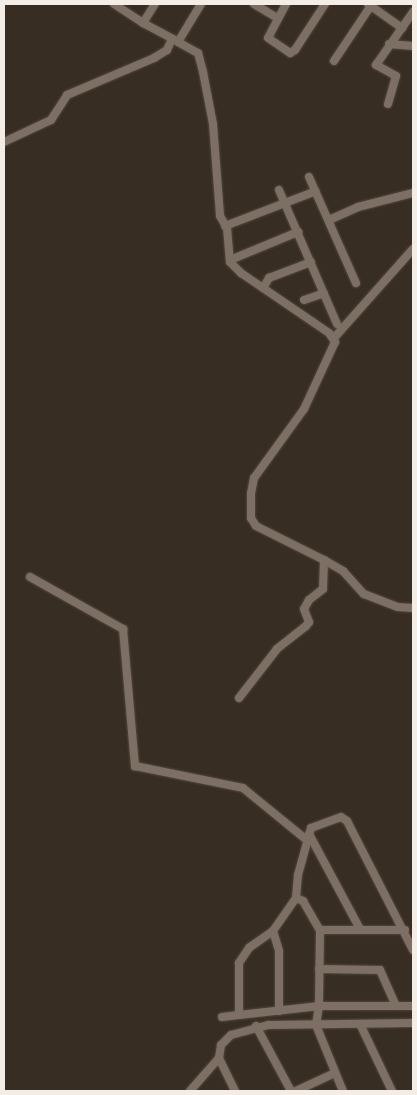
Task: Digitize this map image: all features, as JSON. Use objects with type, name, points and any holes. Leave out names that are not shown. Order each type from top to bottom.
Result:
[{"type":"street","points":[[114,4],[143,24],[192,48],[199,56],[213,124],[220,216],[225,226],[230,260],[263,288],[334,338]]},
{"type":"street","points":[[143,24],[155,4]]},
{"type":"street","points":[[4,142],[51,120],[67,94],[162,54],[175,41],[201,4]]},
{"type":"street","points":[[254,4],[276,18]]},
{"type":"street","points":[[286,4],[276,18],[268,35],[269,40],[291,53],[325,4]]},
{"type":"street","points":[[334,61],[370,4],[402,28]]},
{"type":"street","points":[[388,104],[396,76],[376,65],[413,12]]},
{"type":"street","points":[[389,44],[413,46]]},
{"type":"street","points":[[309,177],[356,283]]},
{"type":"street","points":[[279,190],[337,324]]},
{"type":"street","points":[[225,226],[316,191]]},
{"type":"street","points":[[329,220],[358,207],[413,193]]},
{"type":"street","points":[[230,260],[298,232]]},
{"type":"street","points":[[413,249],[334,338],[333,352],[304,409],[254,478],[251,518],[256,526],[343,571],[364,594],[398,607],[413,608]]},
{"type":"street","points":[[263,288],[269,278],[311,262]]},
{"type":"street","points":[[304,300],[324,293]]},
{"type":"street","points":[[239,698],[277,649],[282,648],[309,622],[304,609],[309,600],[324,590],[324,560]]},
{"type":"street","points":[[30,577],[123,628],[134,766],[243,788],[308,837],[360,929]]},
{"type":"street","points":[[239,1015],[240,957],[273,931],[296,898],[298,876],[311,828],[335,819],[347,821],[405,930],[413,950]]},
{"type":"street","points":[[296,898],[303,901],[320,930],[318,1015],[335,1073],[343,1091]]},
{"type":"street","points":[[320,930],[405,930]]},
{"type":"street","points":[[273,931],[279,951],[279,1011]]},
{"type":"street","points":[[319,969],[380,970],[396,1006]]},
{"type":"street","points":[[190,1091],[219,1058],[224,1040],[256,1026],[318,1015],[396,1006],[413,1006]]},
{"type":"street","points":[[222,1017],[279,1011],[318,1015],[360,1024],[413,1023]]},
{"type":"street","points":[[360,1024],[392,1091]]},
{"type":"street","points":[[256,1026],[291,1091]]},
{"type":"street","points":[[219,1058],[235,1091]]},
{"type":"street","points":[[296,1091],[335,1073]]}]
